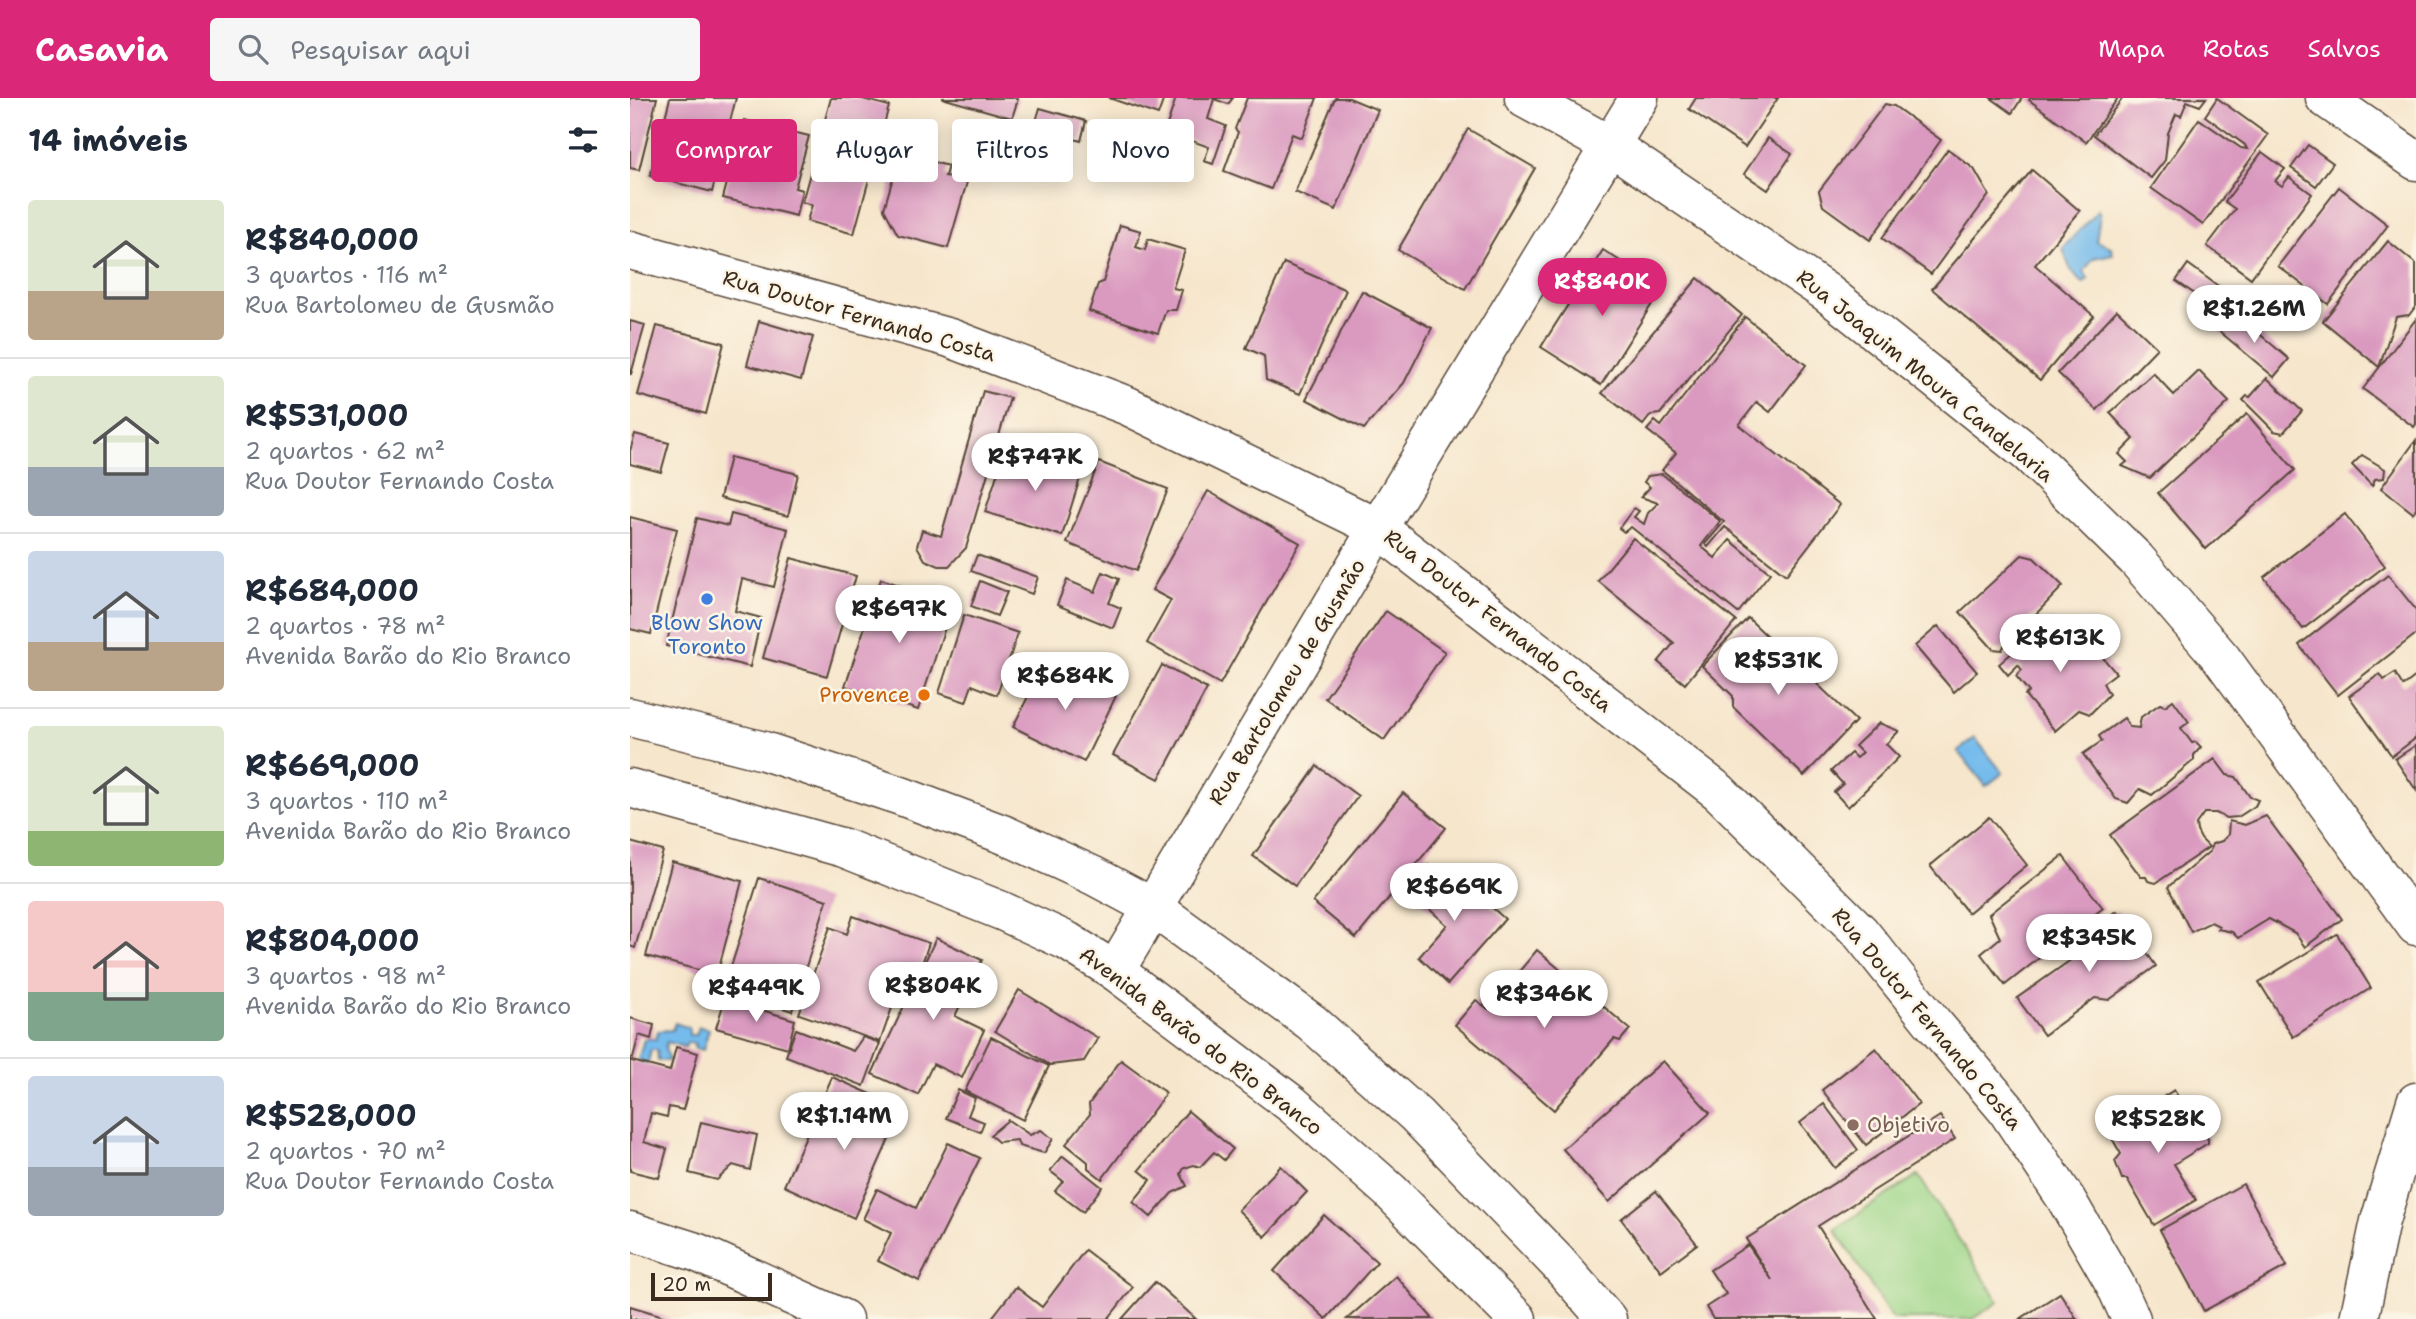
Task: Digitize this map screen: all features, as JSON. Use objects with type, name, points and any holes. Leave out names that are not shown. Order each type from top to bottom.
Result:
[{"type":"street","name":"Rua Joaquim Moura Candelaria","points":[[1524,98],[1611,146],[1826,292],[2039,464],[2136,559],[2222,659],[2416,926]]},
{"type":"street","name":"Rua Bartolomeu de Gusmão","points":[[1115,971],[1378,528],[1639,98]]},
{"type":"street","points":[[2325,98],[2416,160]]},
{"type":"street","name":"Rua Doutor Fernando Costa","points":[[630,250],[950,338],[1128,406],[1378,528],[1719,792],[1860,932],[2006,1109],[2066,1199],[2115,1284],[2131,1319]]},
{"type":"street","points":[[630,717],[764,751],[914,801],[1005,835],[1094,876],[1154,908],[1311,1022],[1416,1115],[1558,1263],[1607,1319]]},
{"type":"street","name":"Avenida Barão do Rio Branco","points":[[630,788],[844,848],[1002,911],[1067,941],[1115,971],[1293,1105],[1390,1191],[1517,1319]]},
{"type":"street","points":[[2359,1319],[2381,1221],[2416,1102]]},
{"type":"street","points":[[630,1231],[696,1252],[843,1319]]},
{"type":"green space","points":[[1918,1175],[1999,1302],[1972,1319],[1892,1319],[1835,1229]]},
{"type":"water","points":[[2098,210],[2100,215],[2096,241],[2111,247],[2113,254],[2094,258],[2084,271],[2088,279],[2084,283],[2073,273],[2063,248]]},
{"type":"water","points":[[1975,738],[2003,773],[1986,786],[1958,751]]},
{"type":"water","points":[[675,1023],[689,1028],[689,1035],[696,1035],[699,1027],[709,1029],[703,1050],[694,1048],[695,1044],[688,1042],[685,1047],[667,1042],[665,1048],[669,1061],[658,1061],[657,1050],[651,1050],[648,1063],[638,1060],[644,1039],[656,1039],[658,1031],[672,1030]]},
{"type":"building","points":[[630,98],[657,98],[639,170],[630,168]]},
{"type":"building","points":[[670,98],[736,98],[731,119],[665,119]]},
{"type":"building","points":[[831,98],[859,98],[889,106],[885,119],[825,119]]},
{"type":"building","points":[[942,98],[1015,98],[1018,99],[1012,118]]},
{"type":"building","points":[[1109,98],[1164,98],[1158,115]]},
{"type":"building","points":[[1176,98],[1233,98],[1228,104],[1214,99],[1208,119],[1226,126],[1213,164],[1204,161],[1209,147],[1194,142],[1194,119],[1169,119]]},
{"type":"building","points":[[1247,98],[1317,98],[1302,138],[1292,134],[1271,189],[1224,171],[1238,132],[1235,129]]},
{"type":"building","points":[[1335,98],[1349,98],[1378,110],[1336,210],[1295,192]]},
{"type":"building","points":[[1696,98],[1778,98],[1745,147],[1689,109]]},
{"type":"building","points":[[1991,98],[2022,98],[2012,113]]},
{"type":"building","points":[[2118,98],[2086,142],[2029,100]]},
{"type":"building","points":[[2123,98],[2206,98],[2200,106],[2187,101],[2181,116],[2176,114],[2168,133],[2165,160],[2151,178],[2094,135]]},
{"type":"building","points":[[2217,98],[2268,135],[2203,225],[2151,188],[2199,119],[2241,148],[2247,149],[2205,116]]},
{"type":"building","points":[[1885,104],[1894,106],[1941,140],[1870,240],[1823,206],[1819,191]]},
{"type":"building","points":[[1040,108],[1086,121],[1081,141],[1073,139],[1073,119],[1037,119]]},
{"type":"building","points":[[1468,129],[1535,168],[1465,289],[1398,250]]},
{"type":"building","points":[[797,133],[809,136],[797,181]]},
{"type":"building","points":[[1768,138],[1792,154],[1768,190],[1744,174]]},
{"type":"building","points":[[2308,145],[2333,163],[2316,186],[2291,168]]},
{"type":"building","points":[[1948,149],[1974,169],[1989,195],[1931,274],[1882,238]]},
{"type":"building","points":[[2262,152],[2285,169],[2275,181],[2282,186],[2289,177],[2312,194],[2251,278],[2207,246],[2235,209],[2225,202]]},
{"type":"building","points":[[938,163],[948,166],[945,176],[952,178],[952,182],[967,182],[948,248],[898,235],[884,209],[892,182],[938,182]]},
{"type":"building","points":[[811,170],[811,182],[868,182],[854,234],[807,221],[812,205],[802,202]]},
{"type":"building","points":[[2032,170],[2080,211],[2035,265],[2094,316],[2040,380],[1932,289]]},
{"type":"building","points":[[673,182],[715,182],[712,192]]},
{"type":"building","points":[[727,182],[797,182],[795,188],[802,190],[796,216],[723,198]]},
{"type":"building","points":[[2339,187],[2388,225],[2328,304],[2278,266]]},
{"type":"building","points":[[1120,225],[1141,231],[1136,247],[1145,250],[1148,239],[1185,250],[1173,288],[1182,290],[1176,310],[1166,310],[1158,333],[1089,311],[1098,284],[1103,282]]},
{"type":"building","points":[[2388,241],[2416,264],[2416,306],[2409,315],[2396,317],[2379,367],[2323,321]]},
{"type":"building","points":[[1603,250],[1662,288],[1601,385],[1541,347]]},
{"type":"building","points":[[1284,263],[1346,290],[1300,394],[1266,380],[1264,356],[1246,348]]},
{"type":"building","points":[[2188,264],[2240,302],[2225,324],[2192,300],[2196,295],[2176,281]]},
{"type":"building","points":[[1698,278],[1742,315],[1660,414],[1651,415],[1643,425],[1602,393]]},
{"type":"building","points":[[1362,291],[1432,328],[1404,383],[1364,429],[1306,399]]},
{"type":"building","points":[[2117,310],[2157,348],[2097,410],[2058,373]]},
{"type":"building","points":[[2235,313],[2289,359],[2274,377],[2219,331]]},
{"type":"building","points":[[1745,317],[1806,365],[1770,412],[1757,402],[1739,425],[1840,505],[1786,575],[1725,527],[1708,547],[1705,544],[1724,522],[1662,470],[1676,453],[1647,430],[1655,421],[1661,426]]},
{"type":"building","points":[[2416,319],[2416,424],[2414,427],[2363,389]]},
{"type":"building","points":[[630,321],[645,325],[631,374],[630,374]]},
{"type":"building","points":[[759,321],[813,337],[801,380],[747,365]]},
{"type":"building","points":[[657,326],[724,343],[706,414],[638,395]]},
{"type":"building","points":[[2199,371],[2229,402],[2150,478],[2122,466],[2127,462],[2119,454],[2134,439],[2110,413],[2153,373],[2174,395]]},
{"type":"building","points":[[2267,378],[2302,411],[2283,433],[2274,431],[2243,400],[2247,396],[2250,397]]},
{"type":"building","points":[[983,391],[1010,398],[966,548],[949,566],[939,566],[925,560],[917,546],[922,530],[941,536]]},
{"type":"building","points":[[2247,414],[2295,470],[2206,549],[2158,493]]},
{"type":"building","points":[[635,434],[669,443],[661,472],[630,464],[630,451]]},
{"type":"building","points":[[2416,440],[2416,509],[2413,513],[2381,488]]},
{"type":"building","points":[[1004,453],[1036,463],[1033,472],[1040,475],[1046,458],[1083,469],[1062,536],[985,512]]},
{"type":"building","points":[[2362,455],[2385,469],[2384,478],[2375,479],[2372,486],[2352,465]]},
{"type":"building","points":[[730,457],[798,474],[788,516],[720,498]]},
{"type":"building","points":[[1099,462],[1168,489],[1136,571],[1067,543]]},
{"type":"building","points":[[1662,474],[1720,521],[1701,546],[1715,558],[1730,540],[1770,573],[1738,613],[1631,527],[1624,532],[1619,528],[1634,508],[1639,511],[1634,517],[1644,524],[1648,513],[1658,503],[1641,497],[1650,487],[1644,482],[1648,476]]},
{"type":"building","points":[[1208,491],[1300,543],[1220,684],[1147,643],[1171,600],[1152,590]]},
{"type":"building","name":"Blow Show Toronto","points":[[731,514],[788,529],[774,587],[742,579],[735,611],[761,618],[750,667],[666,646],[697,518],[728,526]]},
{"type":"building","points":[[2345,514],[2385,566],[2303,629],[2264,577]]},
{"type":"building","points":[[630,517],[677,529],[651,634],[630,629]]},
{"type":"building","points":[[1633,538],[1736,621],[1685,684],[1658,662],[1674,643],[1598,581]]},
{"type":"building","points":[[977,555],[1038,577],[1032,594],[971,571]]},
{"type":"building","points":[[2022,555],[2034,558],[2063,586],[2036,614],[2014,626],[2002,650],[1993,649],[1960,612]]},
{"type":"building","points":[[791,558],[856,576],[827,676],[763,658]]},
{"type":"building","points":[[1103,572],[1119,579],[1109,603],[1121,608],[1113,628],[1057,605],[1067,580],[1095,592]]},
{"type":"building","points":[[2388,575],[2416,610],[2416,634],[2338,695],[2299,645]]},
{"type":"building","points":[[881,579],[953,603],[918,710],[845,686]]},
{"type":"building","points":[[980,581],[1007,592],[997,616],[971,606]]},
{"type":"building","points":[[1386,611],[1445,652],[1384,740],[1325,698]]},
{"type":"building","points":[[964,615],[1018,633],[997,695],[972,685],[966,702],[939,693]]},
{"type":"building","points":[[1748,618],[1856,721],[1804,776],[1733,707],[1733,696],[1702,666]]},
{"type":"building","points":[[2051,619],[2076,648],[2087,639],[2116,673],[2103,683],[2109,694],[2090,714],[2079,710],[2055,731],[2025,695],[2029,692],[2016,676],[2022,670],[2018,665],[2008,675],[1999,664]]},
{"type":"building","points":[[1938,626],[1977,672],[1954,692],[1915,646]]},
{"type":"building","points":[[1045,662],[1116,696],[1084,762],[1013,727]]},
{"type":"building","points":[[1162,665],[1207,689],[1159,779],[1113,755]]},
{"type":"building","points":[[2395,673],[2403,686],[2416,676],[2416,738],[2392,756],[2349,696],[2380,674],[2384,680]]},
{"type":"building","points":[[2173,700],[2189,722],[2181,728],[2192,743],[2196,742],[2201,747],[2194,755],[2194,760],[2152,795],[2140,789],[2128,803],[2116,799],[2083,754],[2102,741],[2099,736],[2124,718],[2130,727],[2139,728],[2141,717],[2160,704],[2165,706]]},
{"type":"building","points":[[1879,723],[1899,731],[1886,744],[1899,757],[1848,807],[1834,792],[1843,784],[1831,771],[1851,753],[1856,758],[1862,753],[1855,746]]},
{"type":"building","points":[[2416,745],[2416,790],[2395,759]]},
{"type":"building","points":[[2215,759],[2227,775],[2236,777],[2250,797],[2258,800],[2255,806],[2238,817],[2226,818],[2216,813],[2204,813],[2196,824],[2197,831],[2209,847],[2156,883],[2141,877],[2110,835]]},
{"type":"building","points":[[1317,766],[1358,796],[1295,886],[1253,856]]},
{"type":"building","points":[[1403,793],[1446,828],[1356,938],[1313,902]]},
{"type":"building","points":[[2266,816],[2342,919],[2305,947],[2295,933],[2269,919],[2238,938],[2232,932],[2218,929],[2219,926],[2211,922],[2191,932],[2168,887],[2210,851],[2212,844],[2222,841],[2228,835],[2229,821],[2245,825]]},
{"type":"building","points":[[1989,817],[2027,865],[1968,913],[1930,866]]},
{"type":"building","points":[[630,842],[663,851],[635,948],[630,946]]},
{"type":"building","points":[[2063,856],[2103,908],[2005,985],[1981,954],[2000,938],[1989,914]]},
{"type":"building","points":[[672,862],[742,881],[717,975],[646,956]]},
{"type":"building","points":[[1428,865],[1451,886],[1467,885],[1505,919],[1448,984],[1419,957],[1447,925],[1407,889]]},
{"type":"building","points":[[759,878],[827,900],[792,1011],[724,989]]},
{"type":"building","points":[[2117,911],[2156,966],[2109,1000],[2095,998],[2044,1035],[2017,998],[2075,957],[2068,946]]},
{"type":"building","points":[[853,916],[929,943],[919,972],[906,968],[880,1042],[799,1014],[830,927],[847,934]]},
{"type":"building","points":[[2337,934],[2371,988],[2293,1037],[2259,982]]},
{"type":"building","points":[[936,938],[982,960],[955,1016],[984,1030],[962,1078],[933,1064],[918,1095],[872,1074]]},
{"type":"building","points":[[1537,950],[1630,1029],[1620,1041],[1614,1039],[1554,1110],[1455,1025],[1476,1000],[1488,1009]]},
{"type":"building","points":[[1019,990],[1098,1038],[1084,1061],[1050,1065],[995,1031]]},
{"type":"building","points":[[725,999],[795,1020],[788,1048],[716,1028]]},
{"type":"building","points":[[630,1018],[654,1025],[651,1039],[639,1035],[632,1061],[670,1071],[676,1047],[698,1053],[683,1110],[669,1107],[667,1117],[651,1113],[644,1142],[667,1149],[659,1178],[630,1171]]},
{"type":"building","points":[[796,1029],[853,1051],[863,1037],[880,1043],[864,1086],[786,1056]]},
{"type":"building","points":[[991,1037],[1049,1066],[1023,1120],[965,1091]]},
{"type":"building","points":[[1876,1048],[1919,1104],[1866,1145],[1822,1090]]},
{"type":"building","points":[[1121,1060],[1166,1093],[1102,1179],[1088,1168],[1088,1162],[1066,1144],[1090,1114],[1089,1104]]},
{"type":"building","points":[[1663,1061],[1710,1113],[1609,1202],[1563,1149]]},
{"type":"building","points":[[832,1077],[903,1108],[854,1218],[784,1186],[812,1122],[847,1137],[859,1108],[825,1093]]},
{"type":"building","points":[[958,1090],[975,1098],[968,1116],[984,1122],[980,1132],[946,1118]]},
{"type":"building","points":[[2174,1090],[2200,1134],[2204,1133],[2208,1139],[2208,1143],[2174,1164],[2196,1200],[2154,1225],[2127,1179],[2122,1179],[2115,1161],[2121,1154],[2109,1133],[2126,1123],[2124,1119],[2147,1105],[2153,1114],[2155,1112],[2151,1105]]},
{"type":"building","points":[[1824,1104],[1858,1150],[1835,1168],[1800,1123]]},
{"type":"building","points":[[1188,1111],[1233,1149],[1224,1160],[1214,1152],[1200,1167],[1194,1165],[1184,1168],[1181,1174],[1187,1186],[1172,1193],[1151,1217],[1133,1202],[1151,1180],[1139,1170]]},
{"type":"building","points":[[1940,1116],[1955,1139],[1818,1226],[1877,1319],[1713,1319],[1706,1307],[1726,1294],[1710,1270],[1748,1245],[1772,1280],[1746,1239]]},
{"type":"building","points":[[1008,1120],[1030,1135],[1041,1130],[1053,1139],[1044,1153],[1019,1146],[1017,1140],[998,1142],[990,1135]]},
{"type":"building","points":[[701,1122],[757,1135],[750,1170],[733,1165],[717,1180],[689,1173]]},
{"type":"building","points":[[948,1143],[980,1158],[919,1281],[878,1261],[891,1233],[863,1219],[877,1189],[916,1208]]},
{"type":"building","points":[[1063,1156],[1102,1187],[1083,1212],[1055,1191],[1063,1181],[1050,1171]]},
{"type":"building","points":[[1281,1166],[1307,1192],[1265,1237],[1238,1210]]},
{"type":"building","points":[[2243,1184],[2287,1266],[2204,1311],[2160,1230]]},
{"type":"building","points":[[1656,1191],[1697,1244],[1661,1271],[1621,1219]]},
{"type":"building","points":[[1324,1215],[1377,1262],[1326,1319],[1274,1271]]},
{"type":"building","points":[[1085,1250],[1133,1287],[1108,1319],[991,1319],[1016,1287],[1042,1307]]},
{"type":"building","points":[[1396,1276],[1433,1319],[1347,1319]]},
{"type":"building","points":[[1155,1282],[1196,1319],[1122,1319]]},
{"type":"building","points":[[2060,1293],[2077,1319],[2020,1319]]},
{"type":"building","points":[[630,1306],[670,1318],[670,1319],[630,1319]]},
{"type":"place","name":"Blow Show Toronto","points":[[707,599]]},
{"type":"place","name":"Provence","points":[[924,695]]},
{"type":"place","name":"Objetivo","points":[[1853,1125]]}]
